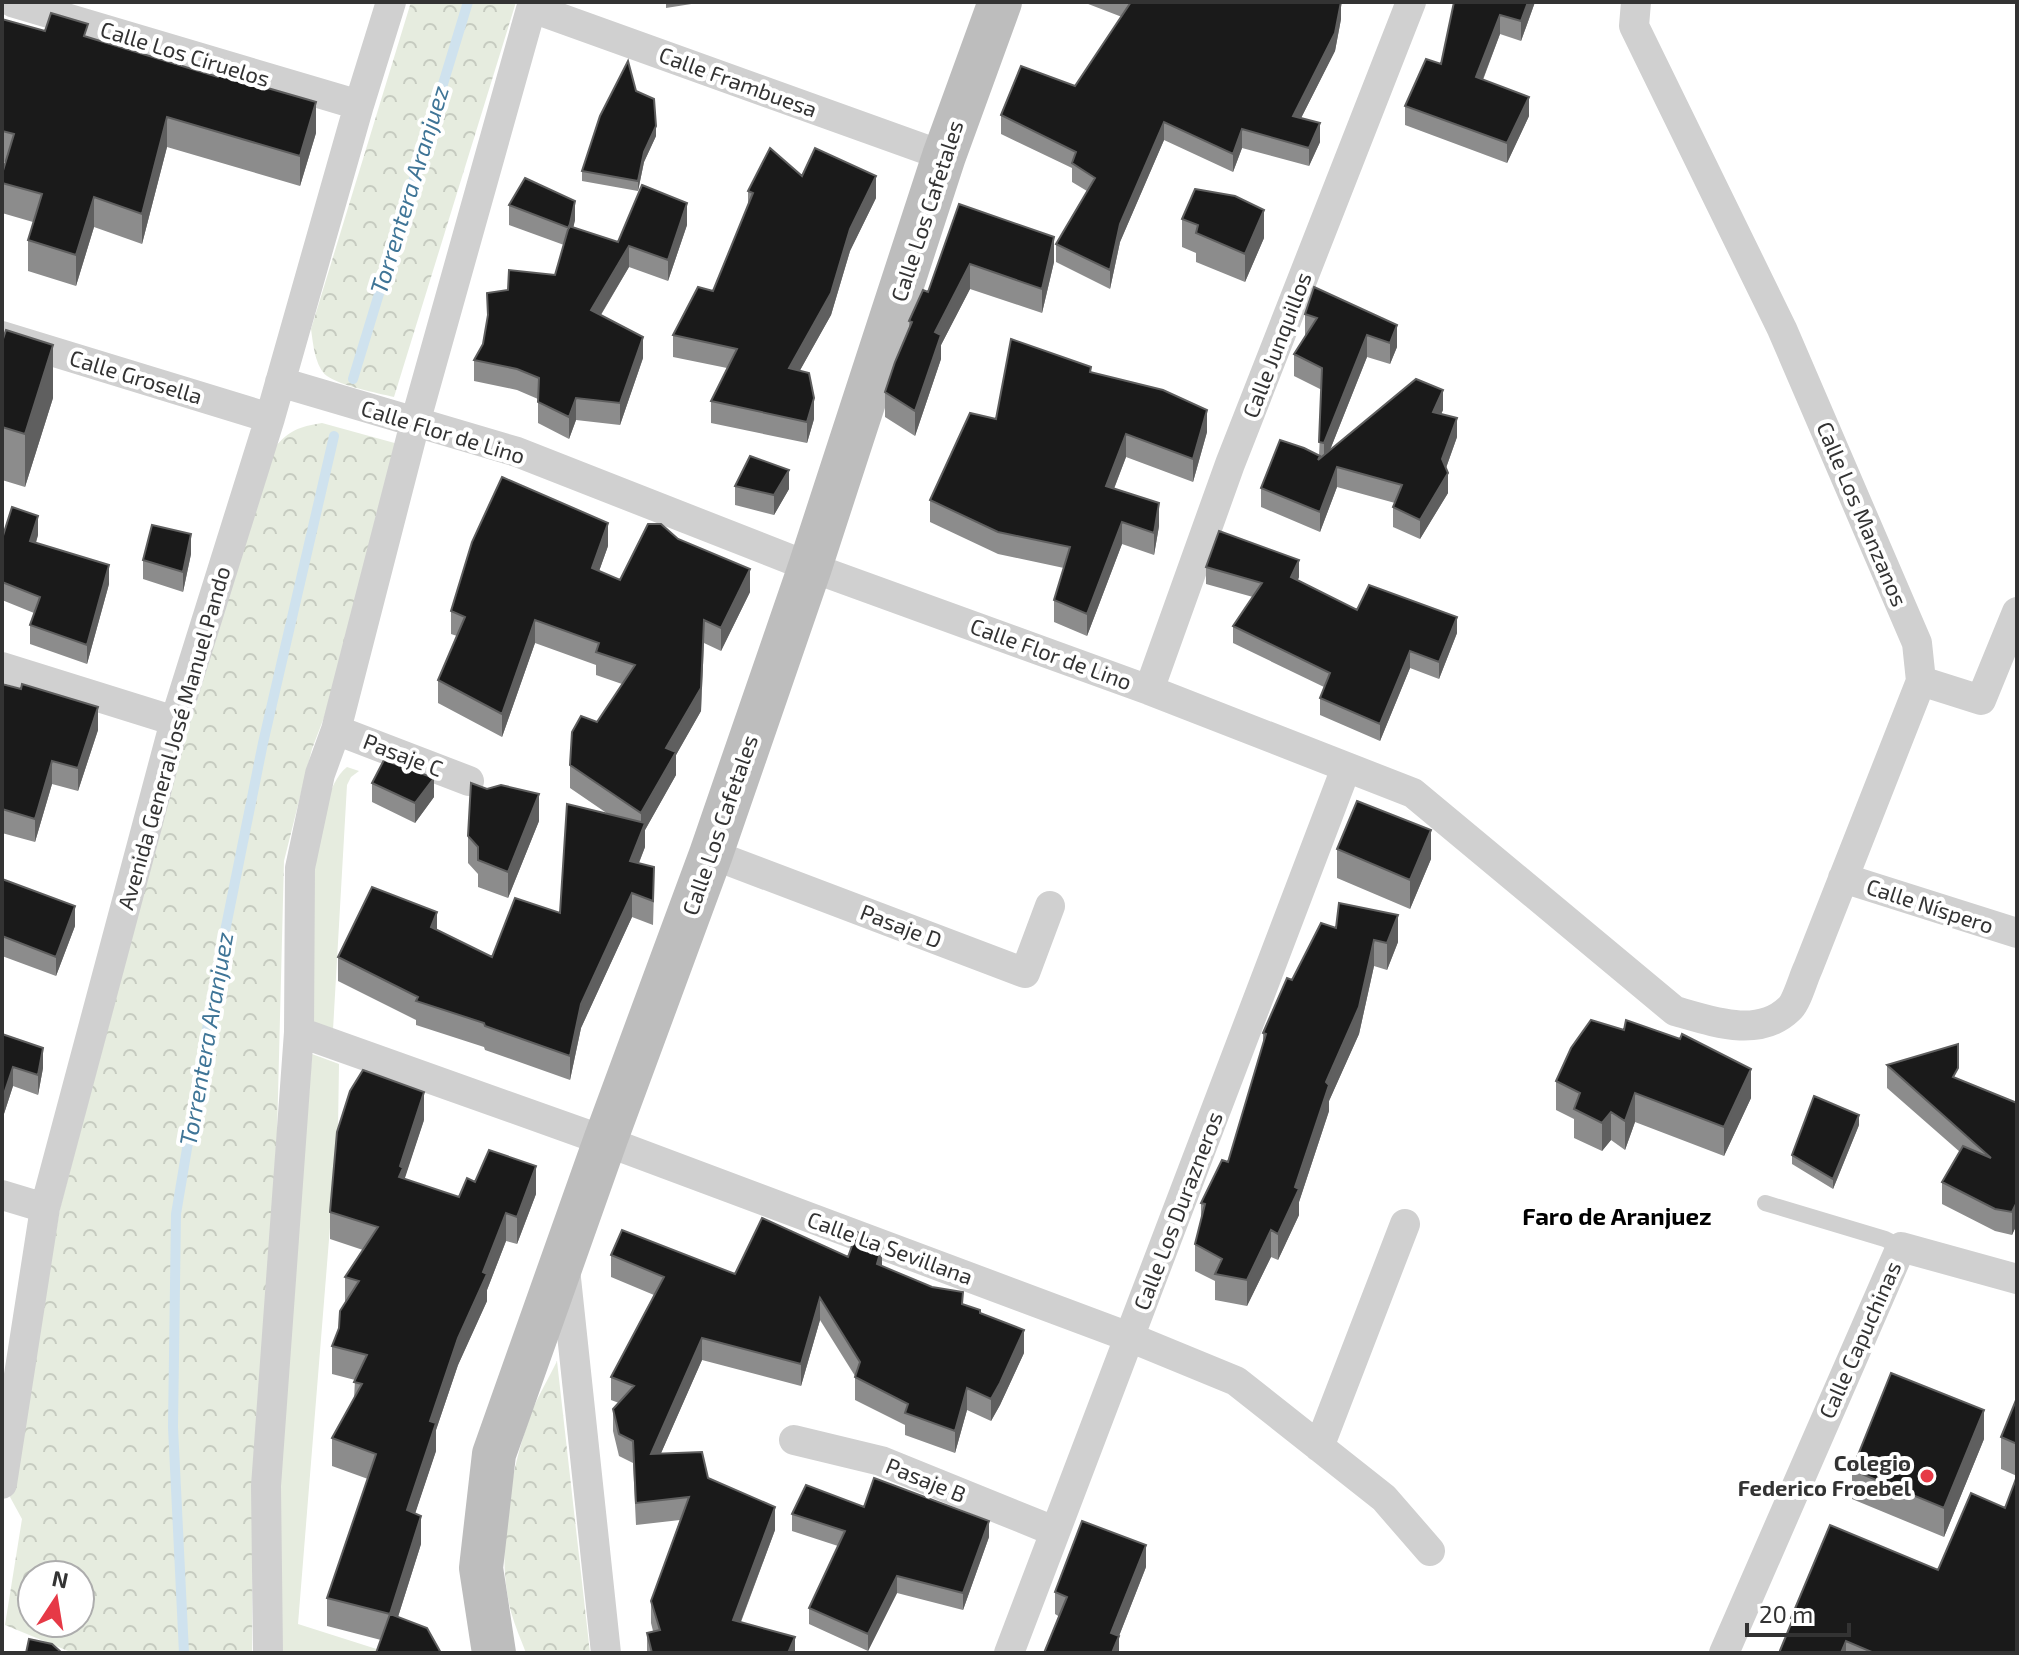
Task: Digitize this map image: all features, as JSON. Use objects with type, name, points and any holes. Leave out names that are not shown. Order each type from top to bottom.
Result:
[{"type":"main road","name":"Calle Los Cafetales","points":[[494,1653],[481,1568],[494,1454],[711,854],[810,567],[944,156],[1000,2]]},
{"type":"street","name":"Calle Los Ciruelos","points":[[12,2],[359,105]]},
{"type":"street","name":"Avenida General José Manuel Pando","points":[[2,1484],[45,1208],[175,721],[270,418],[391,2]]},
{"type":"street","name":"Calle Junquillos","points":[[1149,690],[1230,464],[1411,2]]},
{"type":"street","name":"Calle Los Manzanos","points":[[1636,2],[1634,26],[1782,329],[1917,643],[1921,681],[1791,1008],[1764,1024]]},
{"type":"street","name":"Calle Frambuesa","points":[[533,5],[944,156]]},
{"type":"street","points":[[268,1653],[266,1486],[299,1032],[300,868],[320,774],[336,730],[415,423],[533,5]]},
{"type":"street","name":"Calle Grosella","points":[[2,336],[270,418]]},
{"type":"street","name":"Calle Flor de Lino","points":[[280,382],[517,452],[810,567],[1149,690],[1413,793],[1675,1011],[1724,1025],[1764,1024]]},
{"type":"street","points":[[1921,681],[1981,700],[2017,612]]},
{"type":"street","points":[[2,667],[175,721]]},
{"type":"street","name":"Pasaje C","points":[[336,730],[469,781]]},
{"type":"street","name":"Calle Los Durazneros","points":[[1009,1653],[1346,768]]},
{"type":"street","name":"Pasaje D","points":[[711,854],[1025,973],[1050,906]]},
{"type":"street","name":"Calle Níspero","points":[[1843,878],[2017,933]]},
{"type":"street","name":"Calle La Sevillana","points":[[299,1032],[605,1141],[1129,1337],[1236,1381],[1384,1498],[1430,1551]]},
{"type":"street","points":[[2,1195],[45,1208]]},
{"type":"street","points":[[1319,1447],[1405,1224]]},
{"type":"street","points":[[1901,1247],[2017,1279]]},
{"type":"street","name":"Calle Capuchinas","points":[[1724,1653],[1901,1247]]},
{"type":"street","points":[[564,1259],[606,1653]]},
{"type":"street","name":"Pasaje B","points":[[794,1440],[881,1461],[1054,1531]]},
{"type":"lane","points":[[1765,1203],[1885,1239],[1901,1247]]},
{"type":"green space","points":[[411,2],[516,2],[394,397],[350,386],[327,376],[317,361],[311,329]]},
{"type":"green space","points":[[322,423],[420,450],[372,592],[312,749],[284,861],[277,1135],[253,1488],[252,1653],[73,1653],[39,1639],[96,1639],[96,1559],[16,1559],[16,1630],[5,1625],[22,1519],[10,1497],[60,1208],[192,710],[274,448],[300,428]]},
{"type":"green space","points":[[347,767],[359,771],[347,785],[333,1030],[310,1021],[311,926],[324,812],[334,785]]},
{"type":"green space","points":[[312,1054],[339,1064],[338,1128],[298,1624],[386,1653],[277,1653],[278,1494]]},
{"type":"green space","points":[[557,1361],[590,1653],[526,1653],[506,1588],[505,1537],[511,1484],[532,1411]]},
{"type":"building","points":[[1131,2],[1341,2],[1335,33],[1293,116],[1320,123],[1309,148],[1242,129],[1233,154],[1164,122],[1120,224],[1110,270],[1056,244],[1095,178],[1072,163],[1076,152],[1001,115],[1021,66],[1075,86]]},
{"type":"building","points":[[1454,2],[1528,2],[1521,21],[1500,15],[1476,77],[1529,97],[1507,143],[1405,106],[1426,59],[1441,64]]},
{"type":"building","points":[[51,13],[88,24],[84,36],[218,77],[219,74],[316,102],[300,156],[167,117],[142,214],[94,197],[76,255],[28,240],[42,194],[2,183],[14,134],[2,131],[2,19],[45,31]]},
{"type":"building","points":[[628,61],[636,91],[654,99],[656,126],[644,152],[638,181],[582,171],[600,116]]},
{"type":"building","points":[[770,148],[802,176],[815,148],[876,176],[850,229],[831,293],[789,368],[809,373],[814,398],[807,422],[711,401],[737,349],[673,335],[698,287],[713,291],[753,193],[748,191]]},
{"type":"building","points":[[525,178],[575,201],[569,228],[509,205]]},
{"type":"building","points":[[642,185],[687,203],[668,260],[629,246],[591,310],[643,337],[620,403],[576,398],[569,417],[538,402],[539,378],[517,369],[474,360],[483,344],[488,315],[487,293],[508,290],[509,270],[555,275],[569,226],[618,242]]},
{"type":"building","points":[[1195,189],[1235,196],[1264,210],[1245,254],[1196,233],[1198,225],[1182,219]]},
{"type":"building","points":[[959,204],[1054,237],[1042,289],[970,264],[935,332],[941,335],[915,411],[885,392],[912,322],[909,321],[923,290],[928,292]]},
{"type":"building","points":[[1314,287],[1397,325],[1390,343],[1367,335],[1324,443],[1319,442],[1322,368],[1294,354],[1317,318],[1305,314]]},
{"type":"building","points":[[6,330],[53,345],[25,434],[2,427],[2,342]]},
{"type":"building","points":[[1011,339],[1091,367],[1090,372],[1163,390],[1207,410],[1193,459],[1126,434],[1106,486],[1159,503],[1154,533],[1122,522],[1087,614],[1054,600],[1070,547],[998,532],[930,500],[970,413],[996,419]]},
{"type":"building","points":[[1416,379],[1443,390],[1433,412],[1457,418],[1442,459],[1448,473],[1420,520],[1393,507],[1402,485],[1337,467],[1320,512],[1261,488],[1280,440],[1320,456],[1318,460]]},
{"type":"building","points":[[750,456],[789,470],[774,495],[735,486]]},
{"type":"building","points":[[502,477],[608,523],[592,568],[620,580],[648,524],[661,524],[678,539],[750,569],[721,628],[704,620],[701,688],[666,748],[676,752],[641,813],[570,765],[572,732],[581,716],[597,722],[635,665],[596,652],[599,643],[535,620],[502,714],[438,680],[465,617],[451,611],[472,542]]},
{"type":"building","points":[[12,507],[38,516],[30,541],[109,565],[87,645],[30,625],[40,597],[2,582],[2,539]]},
{"type":"building","points":[[152,525],[191,534],[183,572],[143,560]]},
{"type":"building","points":[[1219,531],[1299,560],[1291,577],[1357,610],[1369,585],[1457,617],[1439,662],[1410,651],[1380,724],[1320,698],[1330,673],[1233,626],[1262,583],[1206,567]]},
{"type":"building","points":[[2,684],[21,689],[22,684],[98,707],[78,768],[52,761],[35,819],[2,809]]},
{"type":"building","points":[[384,760],[434,778],[415,803],[372,783]]},
{"type":"building","points":[[471,783],[487,789],[501,785],[539,794],[508,872],[478,860],[478,847],[468,836]]},
{"type":"building","points":[[1357,801],[1431,830],[1410,880],[1337,849]]},
{"type":"building","points":[[567,804],[645,823],[630,861],[654,867],[653,901],[632,893],[581,1004],[570,1056],[416,1001],[418,997],[338,957],[372,887],[437,912],[431,927],[492,957],[515,898],[560,913]]},
{"type":"building","points":[[2,879],[75,906],[56,957],[2,936]]},
{"type":"building","points":[[1339,903],[1398,915],[1387,943],[1374,940],[1359,1007],[1326,1082],[1329,1085],[1295,1187],[1299,1189],[1278,1234],[1271,1230],[1247,1280],[1215,1274],[1222,1259],[1195,1244],[1205,1204],[1201,1203],[1222,1160],[1228,1162],[1266,1034],[1263,1033],[1287,978],[1292,980],[1321,923],[1336,928]]},
{"type":"building","points":[[1591,1020],[1624,1030],[1626,1020],[1680,1039],[1682,1034],[1751,1069],[1724,1127],[1635,1093],[1625,1121],[1611,1112],[1602,1123],[1574,1109],[1580,1093],[1556,1081],[1571,1048]]},
{"type":"building","points":[[2,1034],[43,1048],[38,1075],[13,1067],[2,1100]]},
{"type":"building","points":[[1958,1044],[1958,1068],[1953,1077],[2017,1103],[2017,1202],[2012,1212],[1995,1209],[1942,1182],[1963,1146],[1991,1158],[1887,1065]]},
{"type":"building","points":[[363,1070],[424,1092],[399,1177],[459,1197],[467,1178],[475,1182],[489,1150],[536,1166],[517,1217],[506,1213],[483,1272],[487,1274],[458,1338],[430,1421],[436,1423],[407,1510],[421,1516],[390,1614],[327,1598],[376,1454],[332,1438],[362,1384],[354,1382],[367,1355],[332,1346],[339,1328],[340,1311],[359,1281],[345,1277],[378,1227],[330,1212],[337,1132],[350,1091]]},
{"type":"building","points":[[1814,1096],[1859,1115],[1833,1179],[1792,1155]]},
{"type":"building","points":[[762,1218],[848,1257],[857,1232],[882,1246],[877,1264],[932,1287],[963,1292],[962,1304],[1024,1330],[991,1399],[967,1388],[955,1431],[905,1413],[908,1404],[855,1377],[860,1362],[820,1298],[801,1364],[702,1338],[651,1454],[702,1452],[708,1478],[775,1507],[733,1620],[795,1637],[788,1653],[652,1653],[647,1633],[660,1630],[651,1601],[689,1497],[636,1503],[633,1441],[619,1434],[613,1409],[634,1386],[611,1377],[664,1277],[611,1255],[622,1230],[735,1274]]},
{"type":"building","points":[[1891,1373],[1984,1410],[1944,1508],[1852,1470]]},
{"type":"building","points":[[2017,1400],[2017,1444],[2001,1437]]},
{"type":"building","points":[[2017,1476],[2017,1653],[1874,1653],[1846,1641],[1841,1653],[1779,1653],[1830,1525],[1938,1570],[1971,1493],[2005,1508]]},
{"type":"building","points":[[874,1478],[989,1521],[963,1593],[897,1576],[868,1634],[809,1608],[845,1531],[792,1514],[806,1485],[864,1507]]},
{"type":"building","points":[[1082,1521],[1146,1545],[1111,1633],[1119,1636],[1112,1653],[1044,1653],[1067,1597],[1055,1592]]},
{"type":"building","points":[[390,1614],[427,1628],[441,1653],[376,1653]]},
{"type":"building","points":[[29,1639],[52,1644],[62,1653],[26,1653]]},
{"type":"waterway","name":"Torrentera Aranjuez","points":[[353,379],[468,2]]},
{"type":"waterway","name":"Torrentera Aranjuez","points":[[184,1653],[173,1427],[176,1214],[216,976],[263,743],[334,436]]},
{"type":"place","name":"Colegio Federico Froebel","points":[[1927,1476]]},
{"type":"district","name":"Faro de Aranjuez","points":[[1617,1217]]}]
